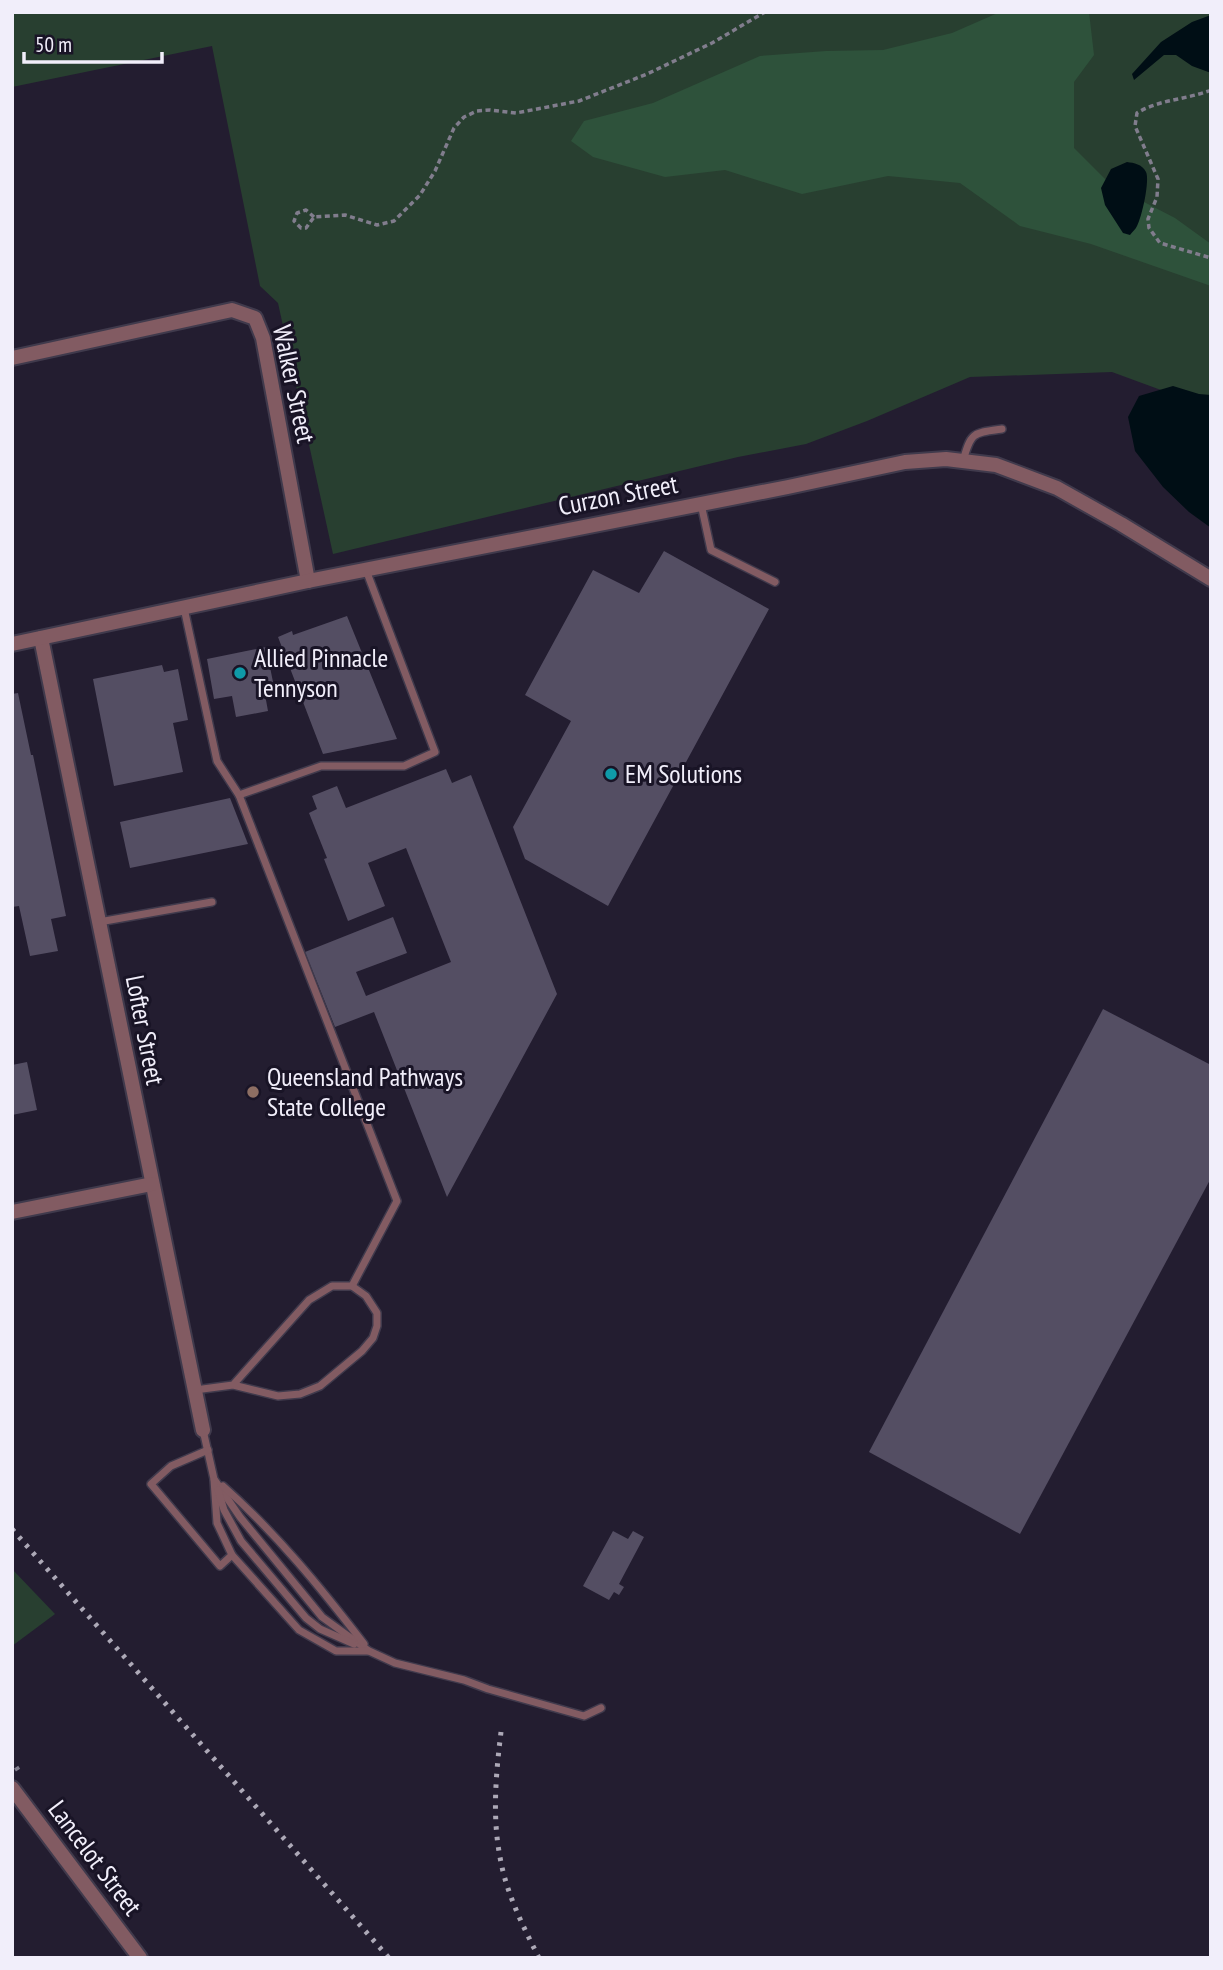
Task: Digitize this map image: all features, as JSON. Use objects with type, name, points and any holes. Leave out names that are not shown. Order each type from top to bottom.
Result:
[{"type":"street","name":"Walker Street","points":[[12,358],[232,310],[255,318],[263,338],[308,581]]},
{"type":"street","name":"Curzon Street","points":[[12,644],[308,581],[905,462],[946,458],[996,464],[1057,488],[1211,579]]},
{"type":"street","name":"Lofter Street","points":[[41,638],[203,1430]]},
{"type":"street","points":[[12,1212],[152,1184]]},
{"type":"street","name":"Lancelot Street","points":[[12,1788],[140,1958]]},
{"type":"lane","points":[[963,461],[969,440],[978,432],[1002,429]]},
{"type":"lane","points":[[701,504],[710,550],[775,582]]},
{"type":"lane","points":[[239,795],[321,766],[404,766],[435,752],[366,570]]},
{"type":"lane","points":[[184,607],[217,761],[239,795],[397,1201],[352,1286]]},
{"type":"lane","points":[[99,922],[212,902]]},
{"type":"lane","points":[[194,1390],[233,1385],[278,1396],[300,1394],[320,1386],[362,1351],[373,1338],[377,1313],[366,1296],[352,1286],[332,1286],[309,1300],[233,1385]]},
{"type":"lane","points":[[203,1430],[224,1510],[241,1541],[306,1618],[320,1629],[395,1663],[464,1680],[584,1716],[601,1708]]},
{"type":"lane","points":[[208,1450],[170,1466],[151,1484],[220,1566],[232,1555]]},
{"type":"lane","points":[[214,1479],[217,1523],[232,1555],[299,1630],[336,1651],[369,1651]]},
{"type":"lane","points":[[214,1479],[240,1517],[322,1617],[369,1651]]},
{"type":"lane","points":[[214,1479],[255,1515],[333,1603],[369,1651]]},
{"type":"path","points":[[314,217],[306,228],[301,228],[294,221],[297,213],[306,210],[314,217],[345,215],[377,225],[394,221],[420,195],[435,172],[454,128],[464,117],[477,111],[516,113],[579,101],[712,43],[765,12]]},
{"type":"path","points":[[1210,91],[1191,98],[1150,105],[1138,113],[1135,126],[1158,179],[1157,197],[1148,219],[1150,228],[1160,243],[1211,258]]},
{"type":"path","points":[[15,1770],[21,1766]]},
{"type":"green space","points":[[12,12],[1211,12],[1211,423],[1199,404],[1112,372],[970,377],[806,444],[738,457],[333,554],[278,303],[260,286],[212,46],[12,87]]},
{"type":"green space","points":[[1000,12],[1089,12],[1094,55],[1074,82],[1074,148],[1111,185],[1175,218],[1211,244],[1211,286],[1091,244],[1020,226],[960,183],[888,176],[802,194],[725,170],[665,177],[593,157],[571,141],[584,121],[653,103],[760,56],[883,50],[952,33]]},
{"type":"green space","points":[[12,1569],[55,1614],[12,1646]]},
{"type":"shaded area","points":[[1211,15],[1211,73],[1192,66],[1176,55],[1164,55],[1134,80],[1132,74],[1161,42],[1192,22]]},
{"type":"shaded area","points":[[1127,162],[1140,166],[1147,176],[1141,215],[1130,235],[1123,233],[1105,205],[1101,188],[1111,169]]},
{"type":"shaded area","points":[[1173,386],[1211,395],[1211,528],[1189,512],[1163,487],[1135,451],[1128,417],[1139,396]]},
{"type":"building","name":"EM Solutions","points":[[664,551],[769,609],[608,906],[525,859],[513,827],[571,721],[525,695],[593,570],[639,593]]},
{"type":"building","points":[[347,616],[397,739],[323,754],[278,637],[292,631],[293,635]]},
{"type":"building","name":"Allied Pinnacle Tennyson","points":[[266,647],[274,687],[264,689],[268,711],[236,717],[232,696],[214,699],[207,659]]},
{"type":"building","points":[[162,665],[164,672],[178,669],[188,720],[173,723],[183,772],[114,786],[93,679]]},
{"type":"building","points":[[18,693],[66,916],[51,919],[58,951],[30,956],[19,906],[12,907],[12,694]]},
{"type":"building","points":[[446,769],[452,783],[471,775],[557,994],[447,1197],[374,1012],[335,1027],[305,952],[393,917],[407,953],[356,972],[366,996],[451,962],[406,848],[368,863],[385,906],[348,921],[309,813],[317,809],[312,796],[337,786],[346,808]]},
{"type":"building","points":[[230,798],[248,844],[130,868],[120,822]]},
{"type":"building","points":[[1103,1009],[1211,1065],[1211,1178],[1020,1534],[869,1452]]},
{"type":"building","points":[[27,1062],[37,1110],[12,1115],[12,1065]]},
{"type":"building","points":[[613,1531],[628,1539],[633,1531],[644,1537],[619,1584],[624,1587],[619,1595],[614,1592],[609,1600],[583,1586]]},
{"type":"railway","points":[[12,1529],[389,1958]]},
{"type":"railway","points":[[501,1732],[495,1810],[500,1857],[511,1896],[539,1958]]},
{"type":"place","name":"Allied Pinnacle Tennyson","points":[[240,673]]},
{"type":"place","name":"EM Solutions","points":[[611,774]]},
{"type":"place","name":"Queensland Pathways State College","points":[[253,1092]]}]
